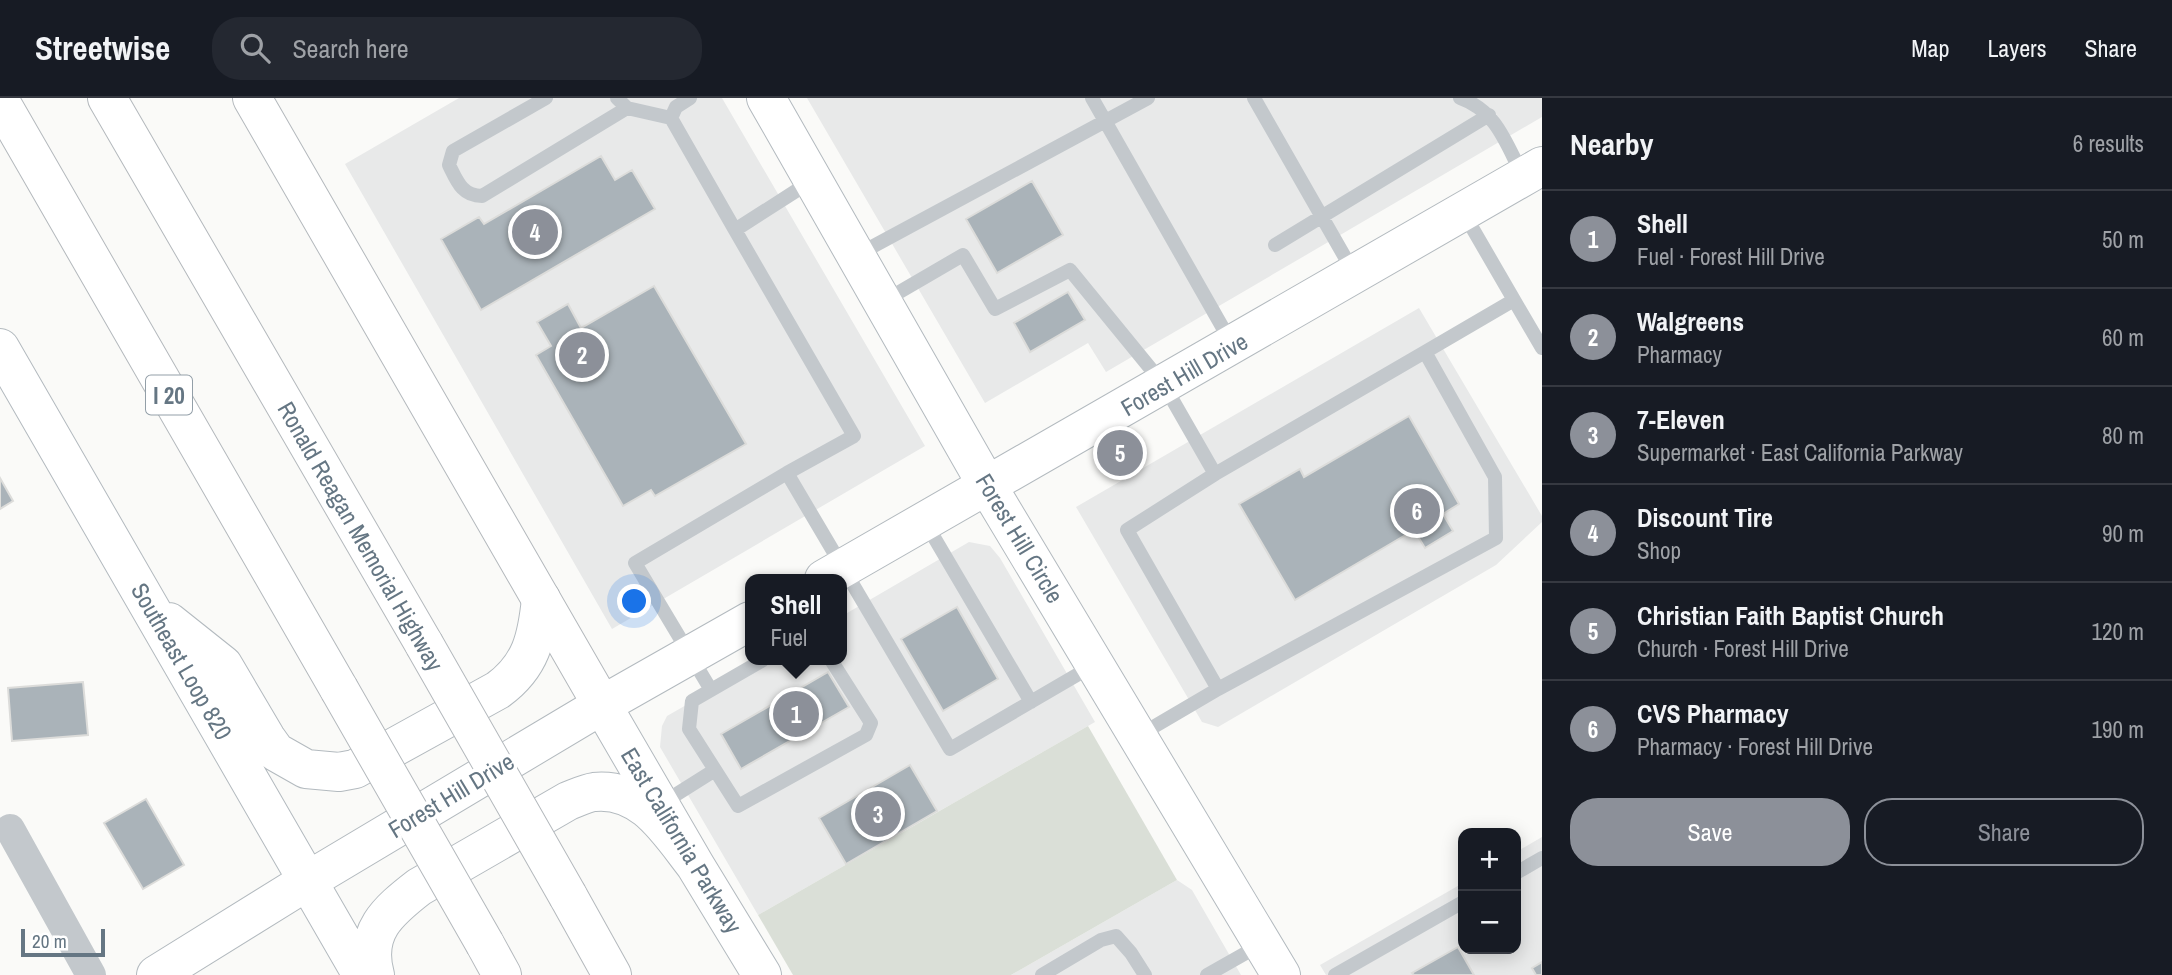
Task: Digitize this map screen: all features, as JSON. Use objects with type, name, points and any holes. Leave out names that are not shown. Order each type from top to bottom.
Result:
[{"type":"main road","name":"Ronald Reagan Memorial Highway","points":[[107,98],[424,644],[612,975]]},
{"type":"main road","name":"East California Parkway","points":[[252,98],[660,805],[762,975]]},
{"type":"main road","name":"Forest Hill Circle","points":[[765,98],[988,486],[1271,959]]},
{"type":"main road","name":"I 20","points":[[0,102],[494,959]]},
{"type":"main road","name":"Forest Hill Drive","points":[[833,574],[1533,172]]},
{"type":"main road","name":"Southeast Loop 820","points":[[3,361],[151,607],[362,975]]},
{"type":"main road","points":[[151,607],[223,666],[276,752],[306,769],[339,772],[370,762],[498,690],[512,679],[532,649],[538,630],[541,599]]},
{"type":"main road","name":"Forest Hill Drive","points":[[156,975],[602,705],[745,624]]},
{"type":"main road","points":[[375,975],[372,964],[373,939],[383,919],[398,903],[419,887],[568,801],[593,792],[629,797],[653,811],[695,865]]},
{"type":"street","points":[[10,829],[91,975]]},
{"type":"lane","points":[[546,98],[453,151],[449,165],[465,192],[482,196],[622,103],[671,118],[854,436],[635,563],[711,690]]},
{"type":"lane","points":[[671,118],[676,107],[690,98]]},
{"type":"lane","points":[[1092,98],[1232,346]]},
{"type":"lane","points":[[856,256],[1148,98]]},
{"type":"lane","points":[[1254,98],[1355,274]]},
{"type":"lane","points":[[1460,98],[1474,103],[1489,116],[1533,172]]},
{"type":"lane","points":[[1275,245],[1489,116]]},
{"type":"lane","points":[[735,230],[813,180]]},
{"type":"lane","points":[[1464,212],[1542,348]]},
{"type":"lane","points":[[883,302],[963,255],[995,309],[1070,270],[1164,385],[1215,474]]},
{"type":"lane","points":[[1218,689],[1127,530],[1215,474],[1514,300]]},
{"type":"lane","points":[[1138,736],[1218,689],[1496,538],[1495,477],[1425,352]]},
{"type":"lane","points":[[787,473],[833,574]]},
{"type":"lane","points":[[925,522],[1031,702]]},
{"type":"lane","points":[[847,595],[950,749],[1095,664]]},
{"type":"lane","points":[[754,665],[692,701],[689,729],[738,806],[866,735],[871,723],[834,665]]},
{"type":"lane","points":[[660,805],[715,769]]},
{"type":"lane","points":[[1521,870],[1542,858]]},
{"type":"lane","points":[[1335,975],[1458,905]]},
{"type":"lane","points":[[1042,975],[1101,940],[1116,936],[1145,975]]},
{"type":"lane","points":[[1207,975],[1271,959]]},
{"type":"shaded area","points":[[459,98],[722,98],[925,446],[612,629],[345,164]]},
{"type":"shaded area","points":[[807,98],[1542,98],[1542,117],[1106,372],[1088,343],[985,403]]},
{"type":"shaded area","points":[[1419,308],[1542,516],[1542,522],[1496,565],[1218,727],[1202,722],[1076,507]]},
{"type":"shaded area","points":[[969,542],[990,546],[1000,558],[1095,722],[758,915],[660,747],[662,726],[667,716],[756,665],[847,665],[847,613]]},
{"type":"shaded area","points":[[1088,726],[1177,880],[1011,975],[793,975],[758,915]]},
{"type":"shaded area","points":[[1542,837],[1542,975],[1326,975],[1320,965],[1458,886],[1458,954],[1521,954],[1521,849]]},
{"type":"shaded area","points":[[1177,880],[1192,890],[1241,975],[1011,975]]},
{"type":"building","points":[[601,156],[615,180],[632,170],[655,209],[481,310],[441,239],[479,217],[484,224]]},
{"type":"building","points":[[1032,181],[1063,235],[997,273],[966,219]]},
{"type":"building","points":[[654,286],[746,444],[655,496],[651,490],[623,506],[536,355],[551,346],[537,322],[568,304],[581,328]]},
{"type":"building","points":[[1068,292],[1085,320],[1030,352],[1014,323]]},
{"type":"building","points":[[1409,416],[1459,504],[1443,514],[1453,531],[1425,548],[1414,530],[1295,600],[1239,504],[1300,469],[1304,477]]},
{"type":"building","points":[[0,478],[13,501],[0,509]]},
{"type":"building","points":[[957,607],[998,679],[943,711],[901,639]]},
{"type":"building","points":[[828,672],[849,707],[741,769],[721,734]]},
{"type":"building","points":[[83,682],[88,735],[12,741],[8,688]]},
{"type":"building","points":[[910,765],[937,811],[846,864],[819,818]]},
{"type":"building","points":[[146,799],[184,865],[143,889],[104,823]]},
{"type":"building","points":[[1458,947],[1458,954],[1462,954],[1474,975],[1414,975],[1412,973]]},
{"type":"building","points":[[1542,962],[1542,975],[1536,975],[1532,968]]},
{"type":"place","name":"Discount Tire","points":[[535,232]]},
{"type":"place","name":"Walgreens","points":[[582,355]]},
{"type":"place","name":"Christian Faith Baptist Church","points":[[1120,453]]},
{"type":"place","name":"CVS Pharmacy","points":[[1417,511]]},
{"type":"place","name":"Shell","points":[[796,714]]},
{"type":"place","name":"7-Eleven","points":[[878,814]]}]
